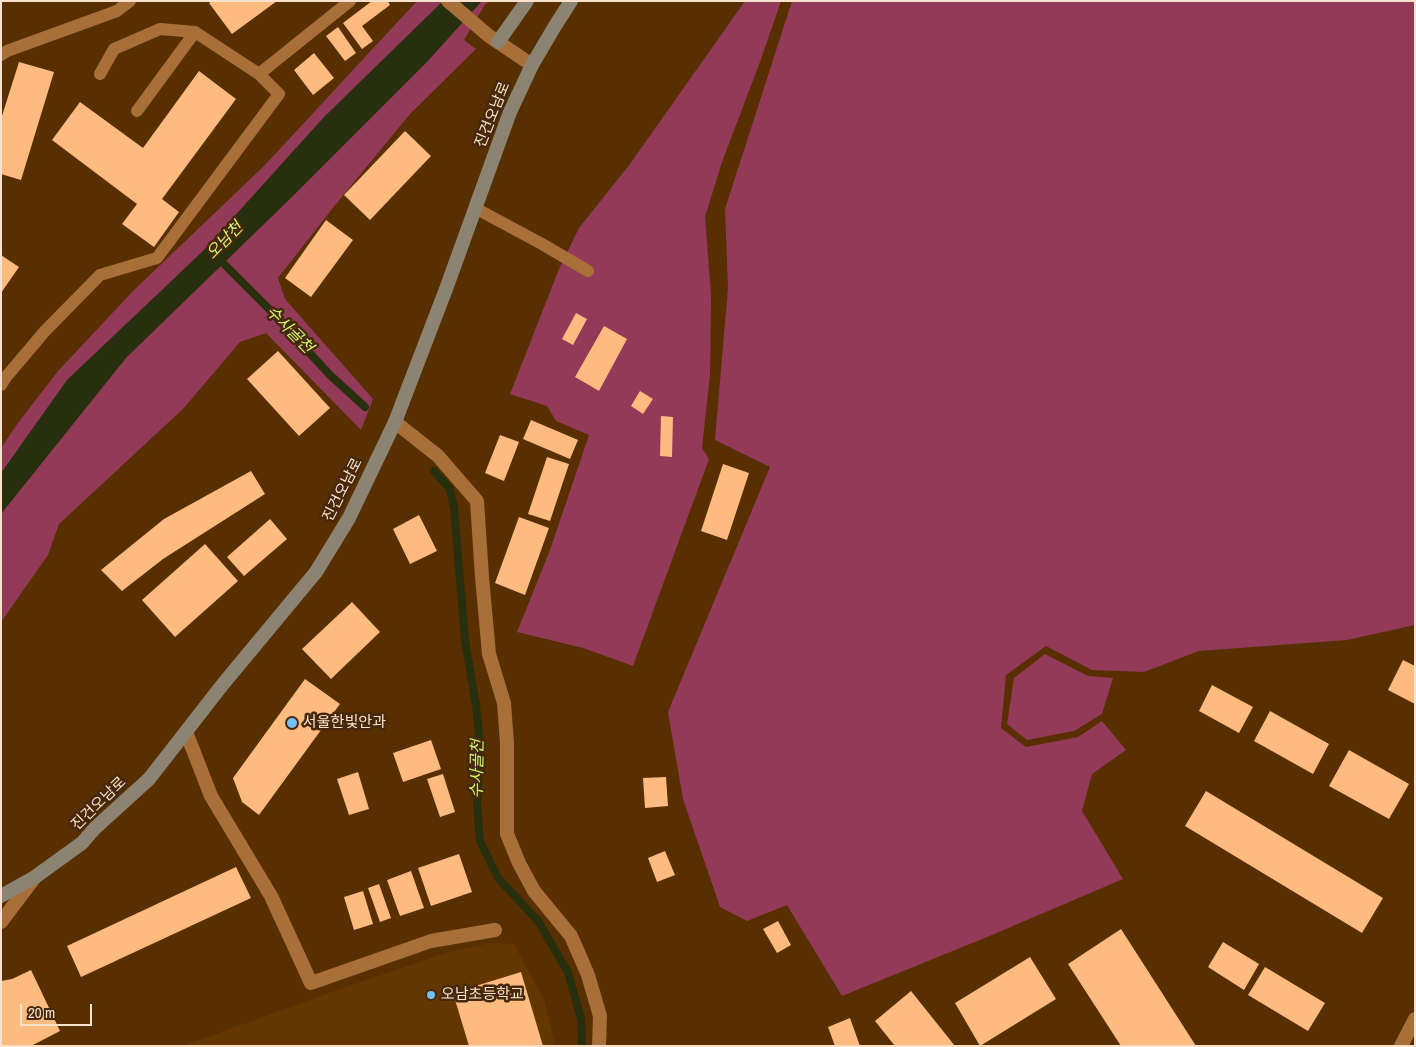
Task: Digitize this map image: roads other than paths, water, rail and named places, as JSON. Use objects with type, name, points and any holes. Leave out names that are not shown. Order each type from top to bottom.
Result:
[{"type":"main road","points":[[493,39],[527,1]]},
{"type":"main road","name":"진건오남로","points":[[1,896],[36,877],[82,843],[94,828],[149,779],[223,684],[316,572],[348,518],[395,422],[446,289],[510,112],[532,65],[554,26],[572,1]]},
{"type":"street","points":[[448,1],[493,39],[532,65]]},
{"type":"street","points":[[395,422],[438,456],[477,501],[489,654],[504,703],[507,743],[507,834],[519,863],[534,891],[570,936],[584,968],[600,1016],[599,1046]]},
{"type":"street","points":[[186,732],[211,796],[271,896],[311,984],[431,941],[495,930]]},
{"type":"street","points":[[1,922],[36,877]]},
{"type":"street","points":[[1401,1046],[1415,1019]]},
{"type":"lane","points":[[1,55],[7,51],[117,11],[130,1]]},
{"type":"lane","points":[[259,74],[350,1]]},
{"type":"lane","points":[[1,385],[46,331],[100,275],[157,258],[280,94],[259,74],[195,32],[160,29],[114,49],[100,74]]},
{"type":"lane","points":[[137,111],[195,32]]},
{"type":"lane","points":[[475,208],[588,270]]},
{"type":"water","name":"오남천","points":[[443,1],[482,1],[427,62],[295,194],[126,358],[1,514],[1,473],[67,380],[203,251],[324,117]]},
{"type":"waterway","name":"수사골천","points":[[217,257],[268,308],[330,375],[365,407]]},
{"type":"waterway","name":"수사골천","points":[[434,471],[450,489],[454,508],[465,640],[476,705],[480,744],[477,804],[480,841],[498,878],[538,921],[568,972],[581,1019],[582,1046]]},
{"type":"place","name":"서울한빛안과","points":[[292,723]]},
{"type":"place","name":"오남초등학교","points":[[431,995]]}]
